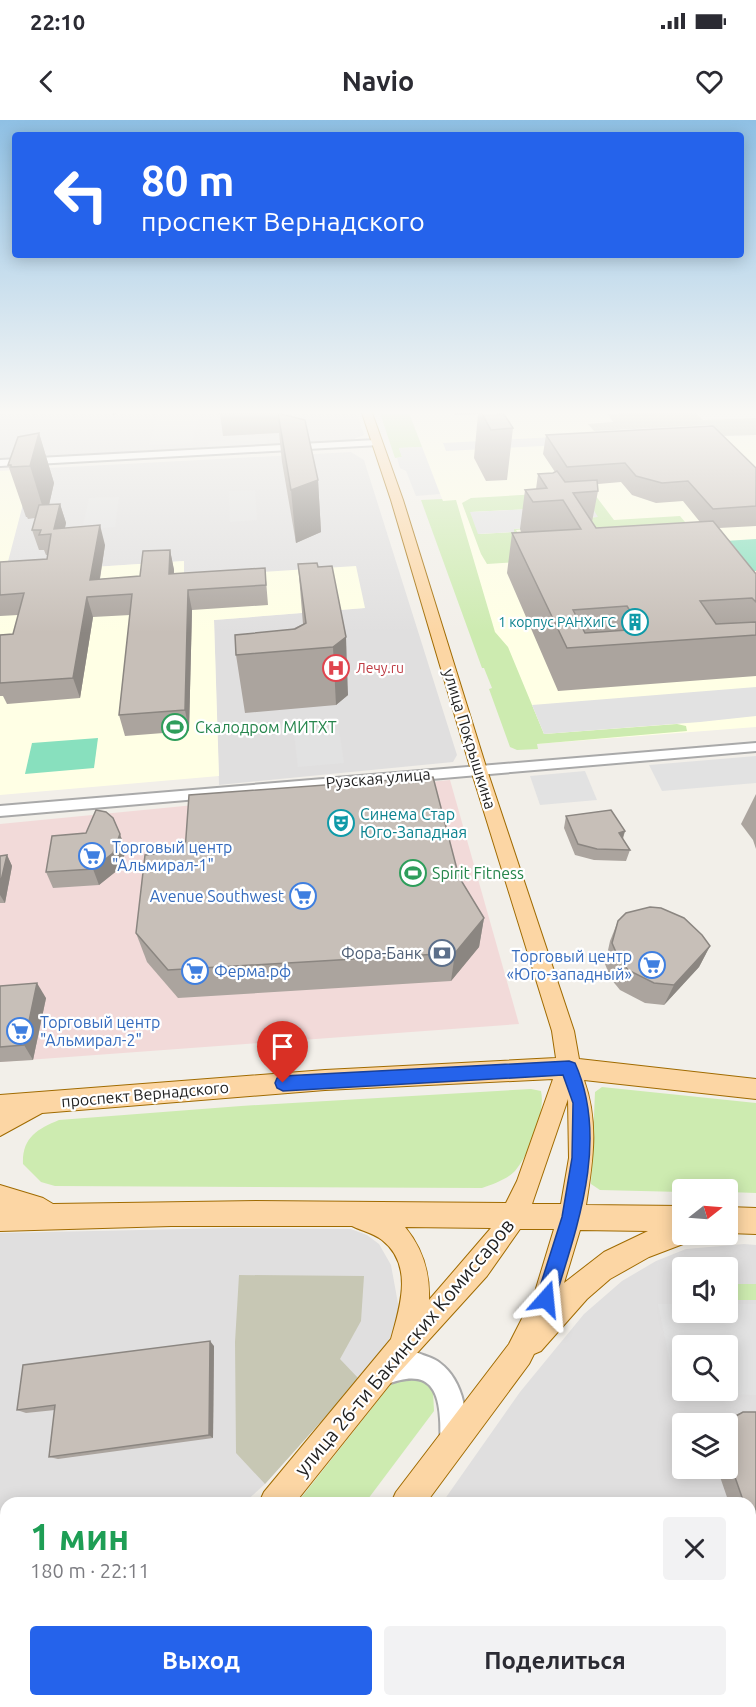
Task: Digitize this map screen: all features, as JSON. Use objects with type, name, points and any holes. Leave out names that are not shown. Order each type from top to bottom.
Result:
[{"type":"main road","name":"улица Покрышкина","points":[[391,484],[479,770],[563,1030],[569,1068]]},
{"type":"main road","name":"проспект Вернадского","points":[[0,1106],[336,1079],[569,1068],[756,1089]]},
{"type":"main road","name":"улица 26-ти Бакинских Комиссаров","points":[[280,1497],[387,1367],[484,1257],[513,1216],[532,1175],[554,1102],[569,1068]]},
{"type":"main road","points":[[519,1354],[546,1299],[571,1217],[581,1158],[581,1103],[569,1068]]},
{"type":"main road","points":[[0,1125],[28,1109],[74,1100]]},
{"type":"main road","points":[[0,1198],[57,1216]]},
{"type":"main road","points":[[346,1213],[380,1224],[397,1236],[411,1265],[417,1299],[412,1321],[404,1343],[387,1367]]},
{"type":"main road","points":[[0,1218],[346,1213],[672,1219]]},
{"type":"main road","points":[[738,1220],[756,1221]]},
{"type":"main road","points":[[411,1497],[519,1354],[554,1318],[576,1290],[620,1257],[648,1243],[672,1235]]},
{"type":"street","name":"Рузская улица","points":[[0,811],[756,747]]},
{"type":"street","points":[[387,1367],[424,1365],[436,1374],[447,1389],[452,1404],[454,1422],[451,1442]]},
{"type":"shaded area","points":[[0,484],[29,484],[5,573],[184,561],[184,577],[356,566],[365,608],[214,620],[219,776],[0,795]]},
{"type":"shaded area","points":[[372,484],[457,755],[453,762],[219,785],[214,620],[365,608],[184,578],[183,561],[4,573],[28,485]]},
{"type":"shaded area","points":[[411,484],[436,484],[440,494],[416,496]]},
{"type":"shaded area","points":[[436,484],[756,484],[756,727],[536,744]]},
{"type":"shaded area","points":[[255,490],[257,520],[230,522],[229,491]]},
{"type":"shaded area","points":[[119,497],[115,527],[82,530],[89,498]]},
{"type":"shaded area","points":[[591,506],[598,517],[555,520],[538,527],[514,529],[514,532],[478,534],[470,512]]},
{"type":"shaded area","points":[[756,687],[756,716],[700,722],[544,734],[532,705]]},
{"type":"shaded area","points":[[339,730],[344,763],[298,767],[294,733]]},
{"type":"shaded area","points":[[756,756],[756,783],[662,791],[649,765]]},
{"type":"shaded area","points":[[585,771],[597,800],[540,805],[530,776]]},
{"type":"shaded area","points":[[450,780],[519,1024],[0,1062],[0,824]]},
{"type":"shaded area","points":[[233,1228],[351,1229],[367,1235],[379,1244],[391,1265],[399,1309],[395,1329],[381,1354],[265,1484],[251,1497],[0,1497],[0,1233]]},
{"type":"shaded area","points":[[756,1245],[756,1497],[446,1497],[520,1392],[584,1314],[622,1281],[656,1261],[686,1249]]},
{"type":"shaded area","points":[[239,1275],[364,1276],[361,1321],[340,1359],[359,1379],[265,1484],[236,1453],[235,1342]]},
{"type":"shaded area","points":[[658,1304],[672,1304],[672,1323],[738,1323],[738,1304],[756,1304],[756,1395],[738,1394],[738,1335],[672,1335],[672,1372]]},
{"type":"green space","points":[[592,491],[614,520],[680,516],[706,547],[700,551],[487,564],[462,503],[471,498]],"holes":[[[590,506],[597,517],[555,520],[549,511],[530,513],[538,527],[513,529],[513,532],[479,534],[471,512]],[[546,512],[552,522],[579,520],[583,525],[588,525],[591,531],[565,533],[576,551],[564,552],[556,540],[527,542],[523,535],[519,535],[516,530],[541,528],[533,513]]]},
{"type":"green space","points":[[442,499],[443,501],[456,500],[495,632],[508,647],[544,734],[677,724],[686,726],[687,731],[537,744],[538,749],[517,750],[510,747],[489,689],[492,688],[482,668],[421,500]]},
{"type":"green space","points":[[756,539],[756,571],[751,571],[725,541]]},
{"type":"green space","points":[[98,738],[94,768],[25,774],[32,743]]},
{"type":"green space","points":[[602,1087],[756,1103],[756,1193],[738,1192],[738,1179],[672,1179],[672,1192],[600,1190],[591,1184],[595,1092]]},
{"type":"green space","points":[[531,1089],[541,1091],[542,1100],[539,1121],[526,1155],[511,1174],[482,1188],[55,1186],[41,1182],[23,1164],[25,1147],[32,1136],[59,1120],[241,1106]]},
{"type":"green space","points":[[738,1284],[756,1284],[756,1300],[738,1300]]},
{"type":"green space","points":[[399,1374],[424,1375],[433,1391],[434,1411],[370,1497],[302,1497]]},
{"type":"building","points":[[290,484],[307,484],[291,490]]},
{"type":"building","points":[[544,484],[597,484],[598,491],[573,493],[596,528],[713,521],[756,574],[756,602],[752,598],[700,601],[716,624],[756,622],[756,635],[567,648],[512,533],[581,529],[563,500],[533,502],[525,490],[547,488]],"holes":[[[627,606],[641,629],[585,633],[573,610]]]},
{"type":"building","points":[[691,484],[756,484],[756,506],[713,509]]},
{"type":"building","points":[[60,504],[54,529],[100,525],[90,580],[140,576],[143,551],[170,550],[169,574],[265,568],[266,585],[188,590],[185,710],[119,715],[132,594],[87,597],[73,678],[0,683],[0,635],[13,634],[24,593],[0,595],[0,562],[47,559],[51,534],[39,535],[41,530],[32,530],[39,505]]},
{"type":"building","points":[[317,563],[318,567],[332,566],[346,637],[333,647],[236,655],[235,635],[295,629],[306,623],[298,564]]},
{"type":"building","name":"Avenue Southwest","points":[[433,777],[459,877],[484,918],[455,953],[168,970],[136,933],[145,855],[185,851],[189,795]]},
{"type":"building","points":[[96,810],[106,812],[113,818],[120,834],[113,853],[93,869],[46,872],[52,836],[86,833]]},
{"type":"building","points":[[611,810],[625,831],[619,833],[630,850],[597,849],[578,844],[566,816]]},
{"type":"building","points":[[7,855],[0,885],[0,856]]},
{"type":"building","points":[[650,907],[661,908],[684,918],[710,946],[674,985],[654,983],[628,970],[619,959],[612,943],[618,921],[626,913]]},
{"type":"building","points":[[37,983],[24,1045],[0,1047],[0,986]]},
{"type":"building","points":[[210,1341],[209,1435],[49,1457],[55,1405],[17,1410],[23,1365]]},
{"type":"building","points":[[743,1412],[756,1412],[756,1497],[742,1497],[736,1479],[738,1479],[738,1415]]},
{"type":"place","name":"1 корпус РАНХиГС","points":[[635,622]]},
{"type":"place","name":"Лечу.ru","points":[[336,668]]},
{"type":"place","name":"Скалодром МИТХТ","points":[[175,727]]},
{"type":"place","name":"Синема Стар Юго-Западная","points":[[341,823]]},
{"type":"place","name":"Торговый центр \"Альмирал-1\"","points":[[92,856]]},
{"type":"place","name":"Spirit Fitness","points":[[413,873]]},
{"type":"place","name":"Avenue Southwest","points":[[303,896]]},
{"type":"place","name":"Фора-Банк","points":[[442,953]]},
{"type":"place","name":"Торговый центр «Юго-западный»","points":[[652,965]]},
{"type":"place","name":"Ферма.рф","points":[[195,971]]},
{"type":"place","name":"Торговый центр \"Альмирал-2\"","points":[[20,1031]]},
{"type":"route","points":[[283,1083],[569,1068],[581,1103],[581,1158],[571,1217],[546,1299]]}]
